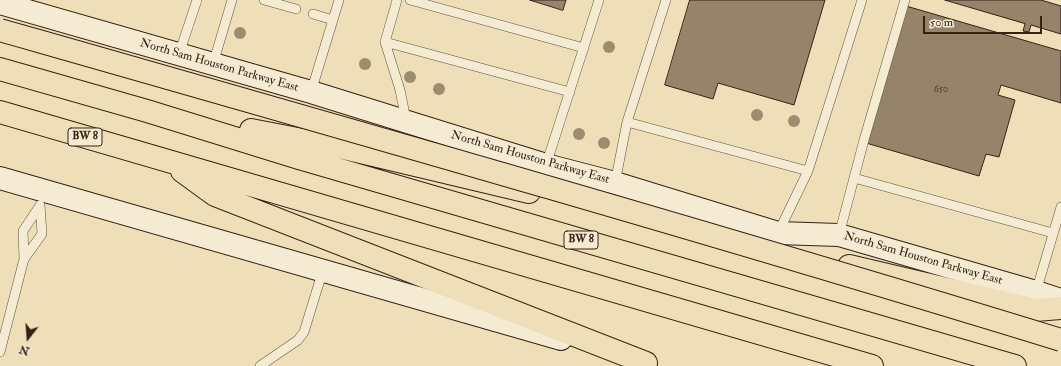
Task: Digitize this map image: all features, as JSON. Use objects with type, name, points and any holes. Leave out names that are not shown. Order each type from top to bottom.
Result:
[{"type":"highway","points":[[0,30],[279,109],[856,277],[1061,340]]},
{"type":"highway","name":"BW 8","points":[[0,69],[147,110],[315,163],[1015,366]]},
{"type":"highway","points":[[147,110],[344,148],[1036,310],[1061,308]]},
{"type":"highway","name":"BW 8","points":[[0,112],[872,366]]},
{"type":"highway","points":[[170,162],[216,195],[651,364]]},
{"type":"main road","name":"North Sam Houston Parkway East","points":[[0,3],[311,92],[546,165],[615,183],[778,233],[839,235],[1061,300]]},
{"type":"main road","points":[[0,178],[41,199],[323,270],[651,364]]},
{"type":"lane","points":[[179,54],[196,0]]},
{"type":"lane","points":[[213,64],[232,0]]},
{"type":"lane","points":[[264,0],[296,9]]},
{"type":"lane","points":[[311,92],[339,0]]},
{"type":"lane","points":[[397,0],[385,42],[400,90],[407,122]]},
{"type":"lane","points":[[410,0],[584,48]]},
{"type":"lane","points":[[546,165],[599,0]]},
{"type":"lane","points":[[615,183],[627,122],[666,0]]},
{"type":"lane","points":[[778,233],[808,171],[862,0]]},
{"type":"lane","points":[[839,235],[905,0]]},
{"type":"lane","points":[[313,14],[333,20]]},
{"type":"lane","points":[[385,42],[570,92]]},
{"type":"lane","points":[[627,122],[808,171]]},
{"type":"lane","points":[[854,178],[1053,233]]},
{"type":"lane","points":[[24,259],[42,234],[41,199]]},
{"type":"lane","points":[[0,352],[24,259],[23,231],[41,199]]},
{"type":"lane","points":[[1036,292],[1061,207]]},
{"type":"lane","points":[[260,366],[298,340],[304,332],[323,270]]},
{"type":"building","points":[[530,0],[566,0],[563,10]]},
{"type":"building","points":[[690,0],[825,0],[794,105],[718,83],[713,99],[665,85]]},
{"type":"building","points":[[945,0],[1041,0],[1061,6],[1061,34],[1031,25],[1029,32],[1023,31],[1025,24]]},
{"type":"building","points":[[906,6],[1061,51],[1061,103],[1001,85],[998,95],[1015,100],[999,157],[986,154],[979,176],[866,143]]}]
